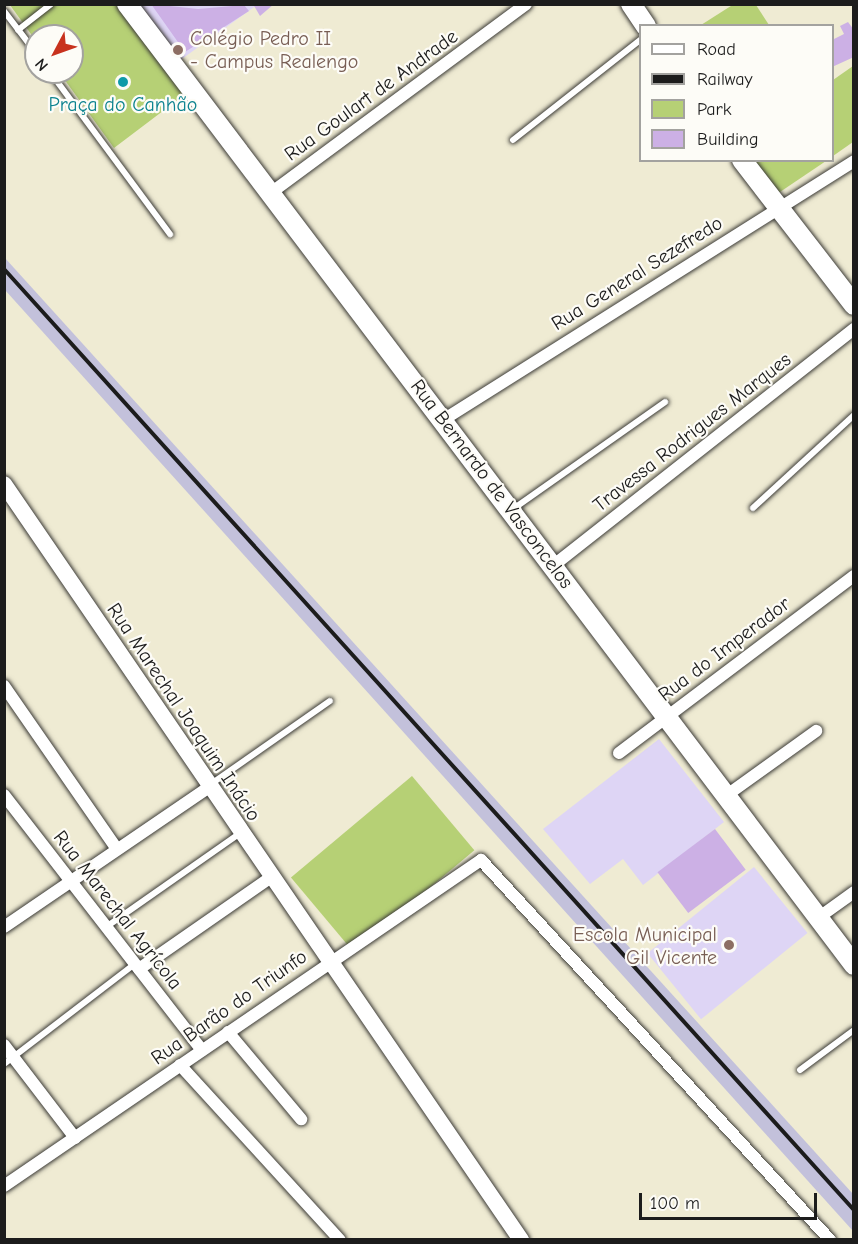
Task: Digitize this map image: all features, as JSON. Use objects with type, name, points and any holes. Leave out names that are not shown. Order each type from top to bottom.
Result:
[{"type":"main road","name":"Rua Bernardo de Vasconcelos","points":[[128,4],[268,195],[555,565],[848,957]]},
{"type":"main road","points":[[631,4],[645,24]]},
{"type":"main road","points":[[743,162],[776,209],[854,305]]},
{"type":"street","name":"Rua Goulart de Andrade","points":[[268,195],[526,4]]},
{"type":"street","name":"Rua General Sezefredo","points":[[443,420],[854,161]]},
{"type":"street","name":"Travessa Rodrigues Marques","points":[[555,565],[854,329]]},
{"type":"street","name":"Rua Marechal Joaquim Inácio","points":[[4,484],[328,963],[521,1239]]},
{"type":"street","name":"Rua do Imperador","points":[[618,753],[854,576]]},
{"type":"street","points":[[4,686],[117,849]]},
{"type":"street","points":[[727,795],[816,730]]},
{"type":"street","points":[[4,927],[208,787]]},
{"type":"street","name":"Rua Marechal Agrícola","points":[[4,795],[202,1050]]},
{"type":"street","name":"Rua Barão do Triunfo","points":[[4,1186],[477,861],[488,862],[830,1239]]},
{"type":"street","points":[[137,966],[270,878]]},
{"type":"street","points":[[821,922],[854,892]]},
{"type":"street","points":[[228,1032],[301,1119]]},
{"type":"street","points":[[4,1044],[9,1061],[75,1138]]},
{"type":"street","points":[[180,1065],[340,1239]]},
{"type":"lane","points":[[18,30],[51,4]]},
{"type":"lane","points":[[4,11],[24,38]]},
{"type":"lane","points":[[513,140],[639,41]]},
{"type":"lane","points":[[59,84],[170,234]]},
{"type":"lane","points":[[512,509],[665,402]]},
{"type":"lane","points":[[753,508],[854,415]]},
{"type":"lane","points":[[208,787],[330,701]]},
{"type":"lane","points":[[106,928],[240,833]]},
{"type":"lane","points":[[9,1061],[137,966]]},
{"type":"lane","points":[[800,1070],[854,1030]]},
{"type":"shaded area","name":"Colégio Pedro II - Campus Realengo","points":[[128,5],[257,5],[172,66]]},
{"type":"shaded area","points":[[5,258],[853,1194],[853,1231],[5,290]]},
{"type":"shaded area","points":[[659,739],[724,822],[643,885],[623,859],[590,884],[543,829]]},
{"type":"shaded area","name":"Escola Municipal Gil Vicente","points":[[754,867],[807,933],[701,1019],[648,953]]},
{"type":"green space","points":[[734,4],[756,5],[768,24],[703,24]]},
{"type":"green space","name":"Praça do Canhão","points":[[10,5],[123,5],[188,92],[114,148],[68,84],[84,84],[84,24],[24,24]]},
{"type":"green space","points":[[853,66],[853,142],[834,155],[834,79]]},
{"type":"green space","points":[[754,162],[825,162],[777,194]]},
{"type":"green space","points":[[412,776],[474,850],[353,952],[291,878]]},
{"type":"building","points":[[151,4],[198,9],[244,5],[249,11],[185,52]]},
{"type":"building","points":[[253,4],[274,4],[260,16]]},
{"type":"building","points":[[848,22],[854,30],[854,57],[834,66],[834,39],[844,34],[840,26]]},
{"type":"building","points":[[715,829],[746,870],[688,913],[657,872]]},
{"type":"railway","points":[[4,269],[854,1210]]},
{"type":"place","name":"Colégio Pedro II - Campus Realengo","points":[[178,50]]},
{"type":"place","name":"Praça do Canhão","points":[[123,82]]},
{"type":"place","name":"Escola Municipal Gil Vicente","points":[[729,945]]}]
